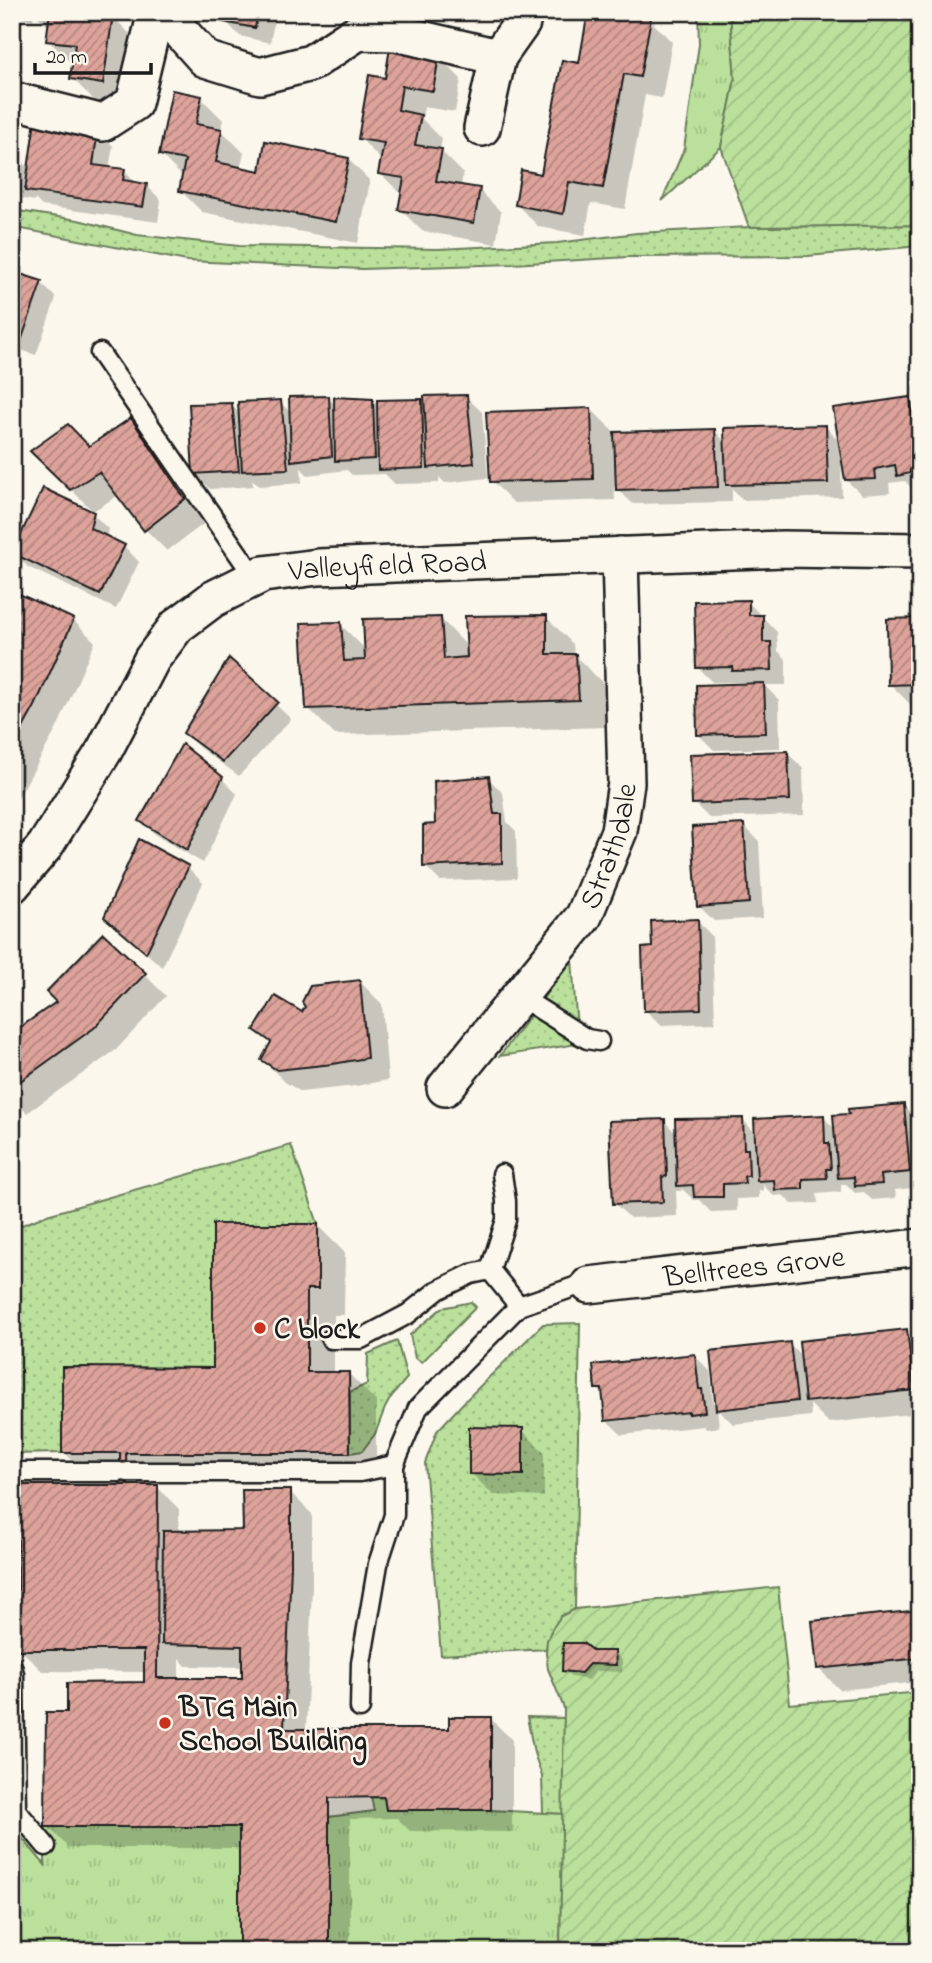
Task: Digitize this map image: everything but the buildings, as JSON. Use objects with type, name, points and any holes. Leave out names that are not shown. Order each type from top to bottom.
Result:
[{"type":"street","points":[[12,100],[103,123],[134,103],[156,12]]},
{"type":"street","points":[[163,12],[205,59],[260,76],[311,63],[358,32],[396,33],[498,57]]},
{"type":"street","points":[[482,128],[498,57],[522,23],[524,12]]},
{"type":"street","name":"Valleyfield Road","points":[[12,885],[45,846],[104,751],[152,659],[177,626],[213,598],[263,573],[318,568],[783,549],[920,551]]},
{"type":"street","name":"Strathdale","points":[[445,1088],[583,916],[619,831],[626,783],[620,555]]},
{"type":"street","name":"Belltrees Grove","points":[[589,1285],[920,1247]]},
{"type":"lane","points":[[100,354],[255,578]]},
{"type":"lane","points":[[519,996],[587,1039],[599,1041]]},
{"type":"lane","points":[[490,1270],[506,1220],[502,1174]]},
{"type":"lane","points":[[490,1270],[519,1306]]},
{"type":"lane","points":[[331,1339],[361,1339],[408,1314],[438,1290],[471,1274],[490,1270]]},
{"type":"lane","points":[[360,1708],[361,1663],[377,1564],[394,1515],[394,1465],[418,1408],[519,1306],[580,1285],[589,1285]]},
{"type":"lane","points":[[12,1472],[360,1472],[394,1465]]},
{"type":"lane","points":[[12,1666],[16,1723],[16,1810],[46,1846]]},
{"type":"green space","points":[[698,12],[730,12],[735,79],[721,147],[662,201],[684,149],[699,44]]},
{"type":"green space","points":[[730,12],[912,12],[920,225],[749,227],[721,147],[735,79]]},
{"type":"green space","points":[[12,210],[78,220],[137,235],[239,246],[438,249],[557,243],[637,233],[749,227],[920,225],[920,246],[808,256],[629,257],[362,269],[187,261],[12,227]]},
{"type":"green space","points":[[572,959],[578,1044],[500,1056]]},
{"type":"green space","points":[[291,1145],[318,1224],[213,1224],[213,1368],[62,1367],[62,1453],[12,1454],[12,1229],[47,1215]]},
{"type":"green space","points":[[471,1302],[476,1307],[422,1362],[415,1358],[410,1335],[442,1308]]},
{"type":"green space","points":[[580,1323],[575,1609],[555,1625],[546,1649],[441,1655],[425,1463],[437,1431],[543,1324]]},
{"type":"green space","points":[[397,1341],[407,1378],[391,1397],[375,1434],[362,1451],[350,1453],[350,1392],[367,1384],[368,1354]]},
{"type":"green space","points":[[778,1587],[790,1704],[920,1692],[920,1951],[560,1951],[564,1708],[548,1669],[547,1640],[552,1629],[561,1616],[575,1609]]},
{"type":"green space","points":[[527,1717],[564,1718],[563,1814],[543,1813],[542,1776]]},
{"type":"green space","points":[[371,1797],[384,1797],[387,1810],[491,1810],[563,1814],[560,1951],[329,1951],[329,1817],[374,1811]]},
{"type":"green space","points":[[12,1826],[45,1865],[45,1827],[239,1827],[239,1951],[12,1951]]},
{"type":"place","name":"C block","points":[[260,1328]]},
{"type":"place","name":"BTG Main School Building","points":[[165,1723]]}]
